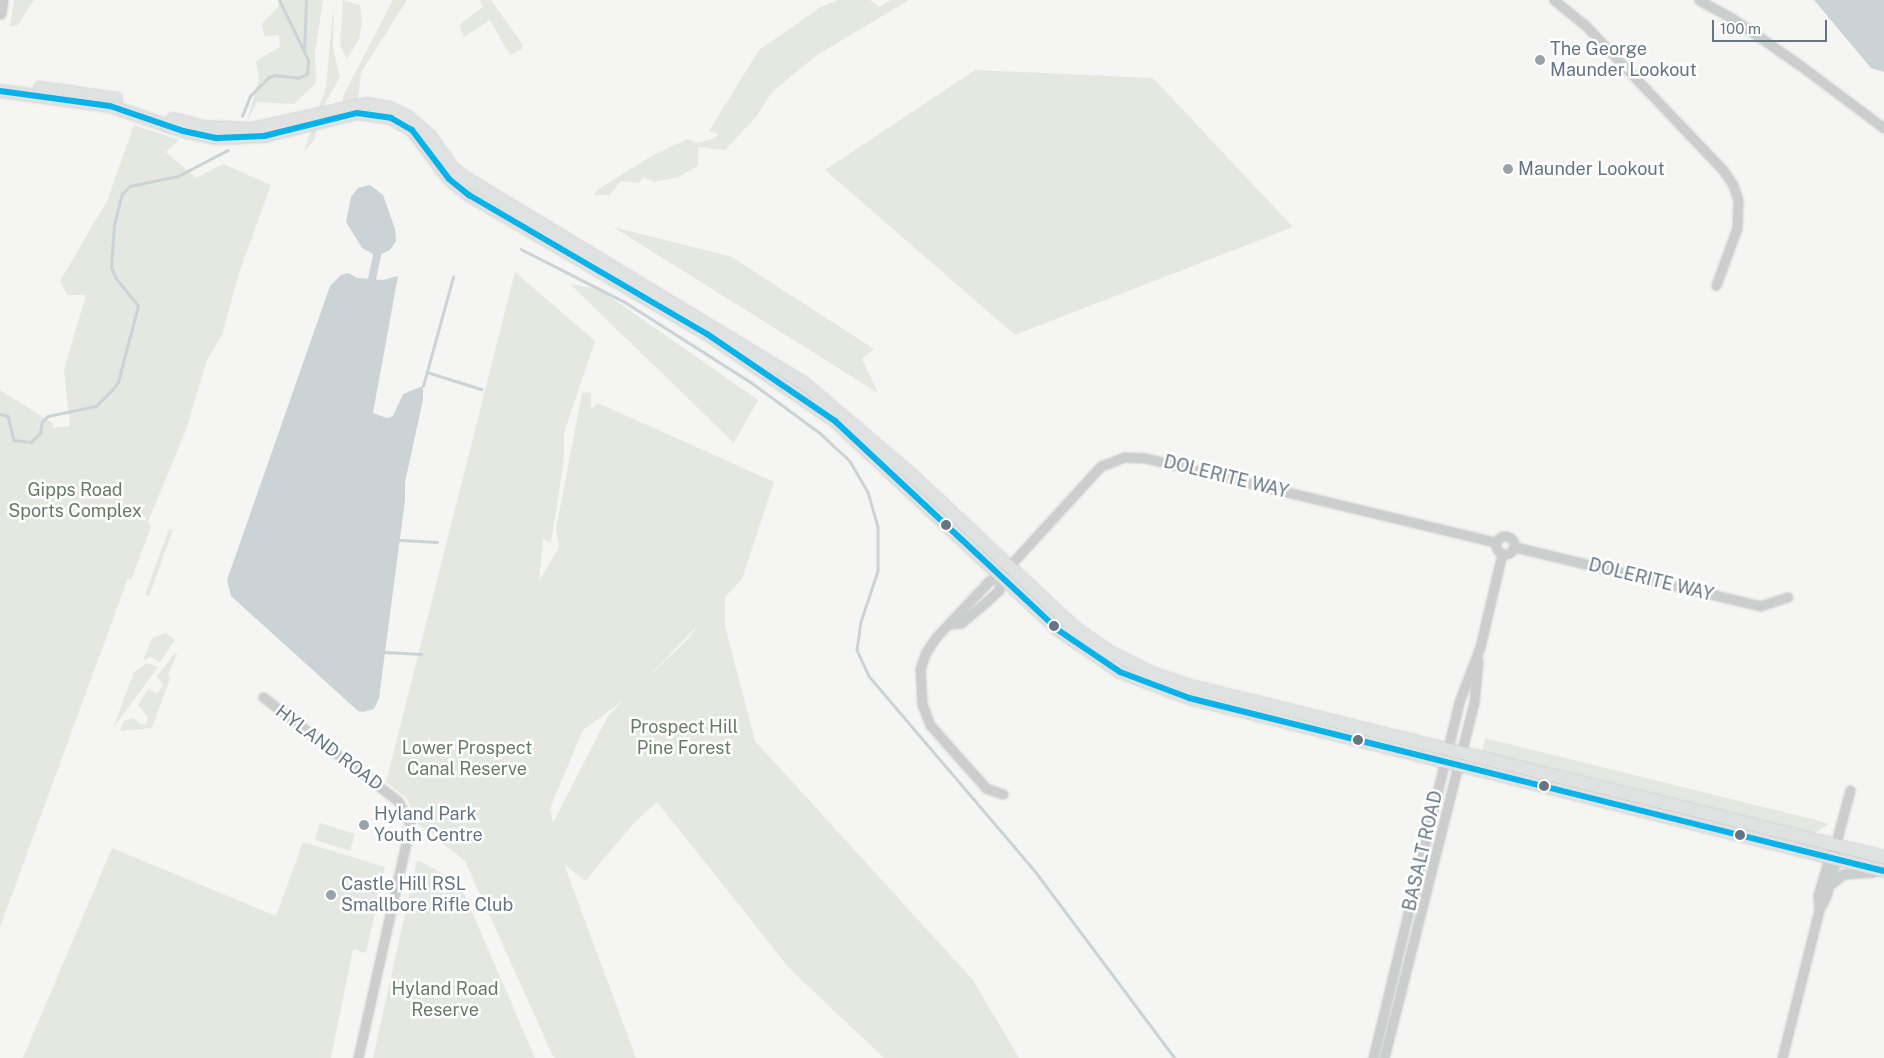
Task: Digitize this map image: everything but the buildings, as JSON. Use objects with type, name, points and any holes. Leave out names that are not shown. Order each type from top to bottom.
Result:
[{"type":"main road","points":[[0,85],[108,97],[217,138],[251,134],[319,117],[364,113],[385,116],[405,125],[422,141],[449,179],[464,191],[707,334],[804,397],[860,442],[1005,571],[1073,642],[1112,668],[1143,683],[1189,698],[1446,755],[1833,854],[1884,871]]},
{"type":"main road","points":[[0,91],[110,106],[192,129]]},
{"type":"main road","points":[[1833,854],[1884,857]]},
{"type":"street","points":[[0,13],[2,0]]},
{"type":"street","points":[[1554,0],[1584,24],[1723,170],[1733,185],[1738,200],[1737,228],[1716,285]]},
{"type":"street","points":[[1699,0],[1732,18],[1794,60],[1884,128]]},
{"type":"street","name":"DOLERITE WAY","points":[[1005,571],[1101,466],[1124,457],[1145,458],[1496,542]]},
{"type":"street","points":[[1503,536],[1509,536],[1514,547],[1511,552],[1502,554],[1498,550],[1496,542],[1503,536]]},
{"type":"street","name":"DOLERITE WAY","points":[[1514,547],[1760,606],[1788,597]]},
{"type":"street","name":"BASALT ROAD","points":[[1384,1058],[1474,703],[1480,647],[1502,554]]},
{"type":"street","points":[[951,624],[961,623],[999,590],[1005,571]]},
{"type":"street","points":[[1003,794],[986,788],[939,738],[922,704],[919,685],[926,652],[936,637],[951,624],[989,580],[1005,571]]},
{"type":"street","name":"BASALT ROAD","points":[[1373,1058],[1459,702],[1480,647]]},
{"type":"street","name":"HYLAND ROAD","points":[[263,697],[398,801],[410,824],[358,1058]]},
{"type":"street","points":[[1819,910],[1818,895],[1833,854],[1850,790]]},
{"type":"street","points":[[1828,888],[1833,854]]},
{"type":"street","points":[[1782,1058],[1819,910],[1828,888],[1835,878],[1844,874],[1884,871]]},
{"type":"street","points":[[1406,925],[1416,928]]},
{"type":"green space","points":[[14,0],[34,0],[17,26],[10,26]]},
{"type":"green space","points":[[279,0],[323,0],[315,52],[316,83],[294,104],[257,102],[247,122],[259,78],[256,61],[280,47],[279,35],[264,36],[262,23],[278,7]]},
{"type":"green space","points":[[334,0],[333,48],[340,77],[323,107],[314,141],[304,151],[326,87]]},
{"type":"green space","points":[[343,0],[360,5],[362,23],[359,39],[347,59],[340,45]]},
{"type":"green space","points":[[393,0],[407,0],[361,72],[358,100],[343,102],[343,96]]},
{"type":"green space","points":[[480,0],[491,0],[523,45],[521,50],[510,55],[490,20],[464,37],[459,25],[483,7]]},
{"type":"green space","points":[[839,0],[870,0],[879,7],[891,0],[909,0],[817,55],[772,92],[756,117],[725,150],[698,147],[698,166],[678,177],[654,182],[644,177],[639,183],[621,181],[610,195],[594,195],[597,190],[650,157],[687,139],[698,143],[717,137],[718,134],[709,131],[759,50],[821,7]]},
{"type":"green space","points":[[975,70],[1153,78],[1293,227],[1015,335],[825,170]]},
{"type":"green space","name":"Gipps Road Sports Complex","points":[[134,125],[179,140],[166,152],[196,178],[223,164],[271,185],[239,273],[222,335],[207,360],[186,430],[148,522],[151,527],[131,580],[128,578],[0,927],[0,390],[54,424],[52,428],[70,426],[64,369],[86,295],[67,295],[60,281],[107,201]]},
{"type":"green space","points":[[613,227],[732,257],[874,349],[862,359],[878,393]]},
{"type":"green space","points":[[515,272],[595,341],[564,433],[564,459],[551,543],[543,539],[539,581],[559,547],[556,529],[582,393],[591,392],[591,409],[598,403],[774,482],[742,579],[725,597],[725,626],[755,741],[973,980],[1019,1058],[884,1058],[789,968],[657,802],[635,822],[585,881],[564,864],[636,1058],[555,1058],[465,861],[418,824],[406,797],[386,782]],"holes":[[[697,626],[689,638],[644,681]],[[624,700],[608,716],[553,823],[550,808],[583,730]]]},
{"type":"green space","points":[[570,284],[599,289],[758,400],[734,443]]},
{"type":"green space","points":[[169,529],[173,530],[149,596],[145,595]]},
{"type":"green space","points":[[166,633],[175,640],[160,662],[150,657],[143,661],[152,638]]},
{"type":"green space","points":[[175,653],[177,654],[168,675],[170,678],[152,728],[120,731],[124,721],[134,718],[140,724],[146,724],[148,717],[138,705],[148,689],[157,694],[163,685],[157,676]]},
{"type":"green space","points":[[147,663],[158,667],[113,728],[134,672]]},
{"type":"green space","points":[[1485,738],[1829,824],[1811,835],[1482,753]]},
{"type":"green space","points":[[320,823],[355,834],[350,851],[315,840]]},
{"type":"green space","points":[[303,842],[385,867],[366,953],[353,949],[331,1058],[23,1058],[112,848],[276,916]]},
{"type":"green space","name":"Hyland Road Reserve","points":[[417,860],[459,882],[535,1058],[373,1058]]},
{"type":"shaded area","points":[[1814,0],[1884,0],[1884,72],[1871,68]]},
{"type":"shaded area","points":[[370,185],[383,195],[395,229],[396,241],[390,250],[377,256],[362,248],[346,222],[351,197],[358,188]]},
{"type":"shaded area","points":[[348,273],[358,278],[383,280],[398,276],[373,413],[387,418],[393,416],[403,394],[423,386],[423,400],[405,482],[405,500],[379,698],[374,709],[363,712],[358,711],[231,596],[227,580],[330,286],[341,275]]},
{"type":"waterway","points":[[242,116],[250,96],[269,77],[275,75],[298,78],[307,74],[308,60],[279,0]]},
{"type":"waterway","points":[[304,51],[306,0]]},
{"type":"waterway","points":[[0,414],[8,416],[14,440],[31,442],[40,433],[42,422],[48,416],[96,406],[113,389],[118,382],[138,306],[116,279],[111,267],[114,225],[122,194],[130,186],[178,176],[228,150]]},
{"type":"waterway","points":[[521,249],[625,302],[752,383],[820,433],[850,461],[868,492],[878,527],[878,571],[861,622],[857,650],[869,676],[1035,871],[1175,1058]]},
{"type":"waterway","points":[[372,279],[377,256]]},
{"type":"waterway","points":[[423,386],[453,277]]},
{"type":"waterway","points":[[427,372],[481,389]]},
{"type":"waterway","points":[[400,540],[437,542]]},
{"type":"waterway","points":[[385,652],[421,654]]},
{"type":"transit line","points":[[0,91],[110,106],[183,131],[217,138],[264,136],[357,113],[391,118],[412,130],[449,179],[469,195],[707,334],[835,421],[1058,630],[1120,672],[1189,698],[1884,871]]},
{"type":"place","name":"The George Maunder Lookout","points":[[1540,60]]},
{"type":"place","name":"Maunder Lookout","points":[[1508,169]]},
{"type":"place","name":"Hyland Park Youth Centre","points":[[364,825]]},
{"type":"place","name":"Castle Hill RSL Smallbore Rifle Club","points":[[331,895]]},
{"type":"park label","name":"Prospect Hill Pine Forest","points":[[684,738]]},
{"type":"park label","name":"Lower Prospect Canal Reserve","points":[[467,760]]}]
